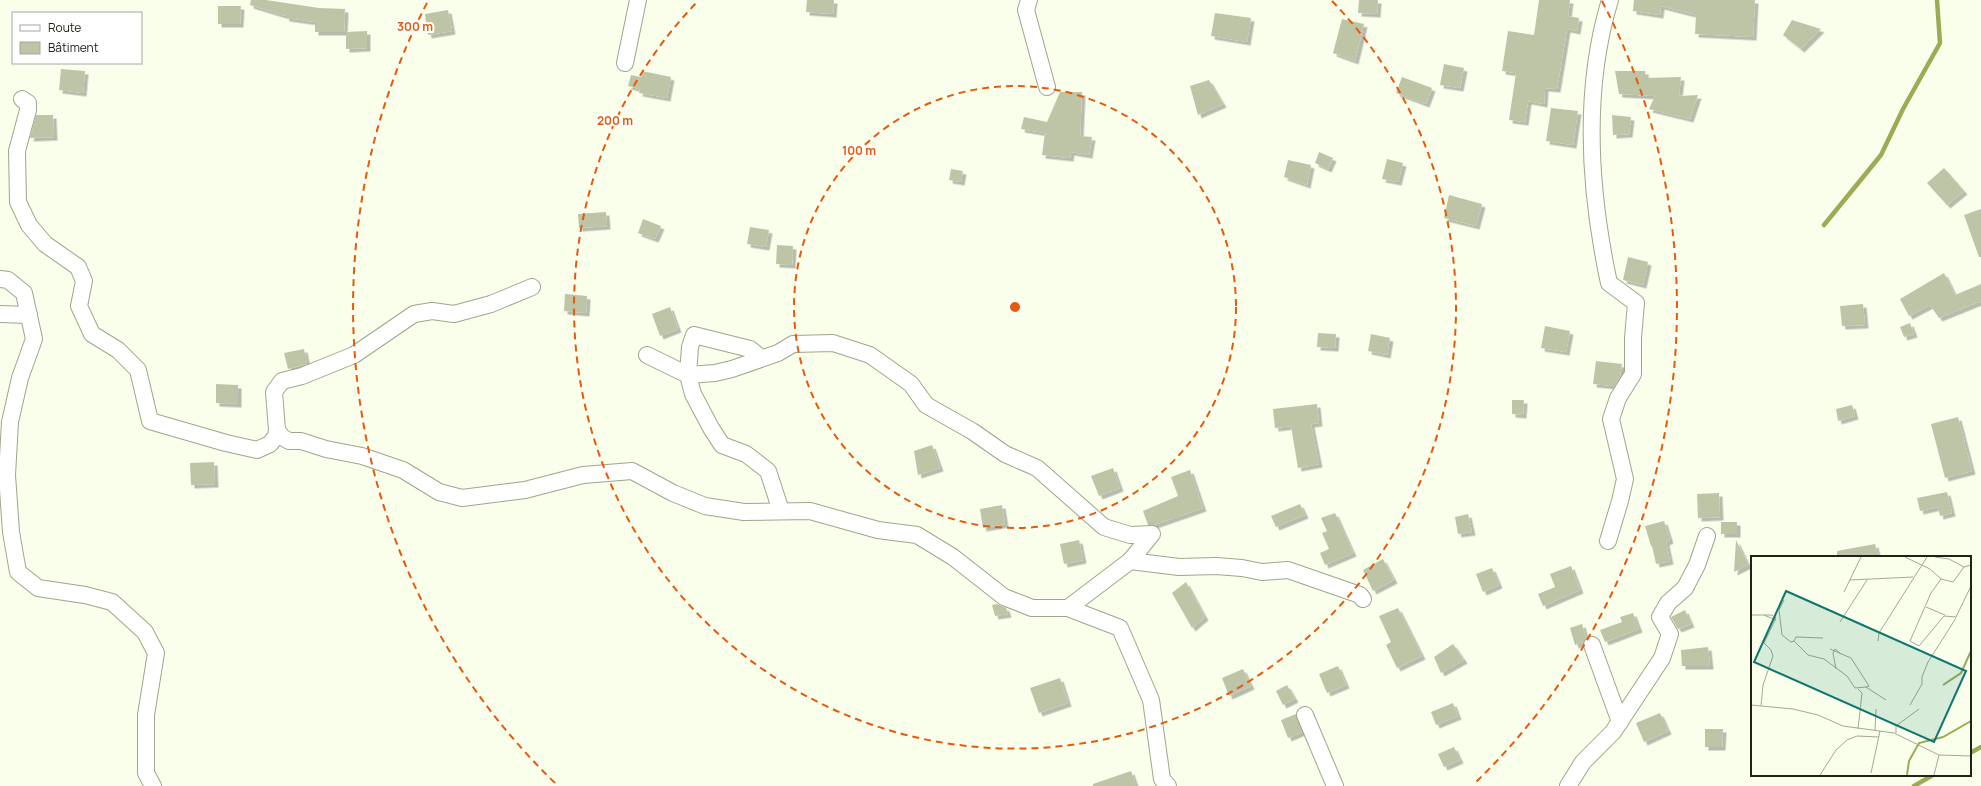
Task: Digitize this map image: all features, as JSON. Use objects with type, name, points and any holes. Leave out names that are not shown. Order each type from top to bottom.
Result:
[{"type":"street","points":[[625,63],[638,0]]},
{"type":"street","points":[[1029,0],[1026,10],[1047,87]]},
{"type":"street","points":[[1608,541],[1625,479],[1611,419],[1618,398],[1633,374],[1633,338],[1636,303],[1609,283],[1598,234],[1592,162],[1594,74],[1604,18],[1610,0]]},
{"type":"street","points":[[22,99],[28,103],[28,110],[17,151],[18,202],[29,225],[45,244],[78,267],[84,281],[79,306],[92,334],[118,350],[138,370],[150,421],[226,443],[257,450],[270,444],[276,436],[277,430],[274,392],[282,380],[302,376],[354,355],[414,314],[432,311],[454,314],[491,304],[532,287]]},
{"type":"street","points":[[0,279],[8,280],[24,293],[34,339],[20,378],[10,422],[7,475],[11,532],[18,572],[38,588],[85,595],[112,602],[145,632],[156,653],[146,715],[146,774],[153,786]]},
{"type":"street","points":[[0,314],[29,315]]},
{"type":"street","points":[[761,358],[750,349],[694,335],[690,347],[688,375],[693,394],[722,445],[746,454],[768,471],[781,511]]},
{"type":"street","points":[[647,355],[688,375],[715,373],[778,353],[793,344],[833,343],[870,355],[911,384],[926,405],[972,431],[1005,454],[1038,468],[1104,527],[1130,535],[1152,534],[1130,561],[1068,608]]},
{"type":"street","points":[[277,430],[282,437],[289,441],[301,442],[326,449],[362,456],[403,470],[439,492],[462,498],[526,490],[583,475],[632,471],[673,493],[705,506],[744,512],[810,510],[878,530],[917,535],[954,557],[1004,597],[1032,608],[1068,608],[1120,628],[1151,700],[1162,779],[1168,786]]},
{"type":"street","points":[[1568,786],[1583,762],[1613,732],[1662,658],[1670,634],[1660,617],[1668,603],[1685,588],[1697,565],[1707,536]]},
{"type":"street","points":[[1130,561],[1179,567],[1216,566],[1242,568],[1262,572],[1288,570],[1360,595],[1363,600]]},
{"type":"street","points":[[1592,645],[1620,722]]},
{"type":"street","points":[[1305,715],[1336,786]]},
{"type":"building","points":[[251,0],[266,0],[319,8],[345,9],[344,32],[315,32],[315,22],[286,18],[286,16],[250,5]]},
{"type":"building","points":[[807,0],[834,0],[833,14],[806,12]]},
{"type":"building","points":[[1359,0],[1378,0],[1377,14],[1358,13]]},
{"type":"building","points":[[1539,0],[1570,0],[1568,16],[1579,18],[1577,31],[1567,29],[1557,89],[1545,88],[1544,104],[1528,101],[1525,122],[1509,120],[1516,73],[1502,71],[1508,31],[1534,35]]},
{"type":"building","points":[[1634,0],[1755,0],[1753,37],[1695,34],[1696,15],[1661,6],[1660,15],[1633,11]]},
{"type":"building","points":[[218,6],[241,6],[240,24],[218,24]]},
{"type":"building","points":[[448,10],[452,31],[428,35],[425,14]]},
{"type":"building","points":[[1215,13],[1251,18],[1247,42],[1211,36]]},
{"type":"building","points":[[1342,19],[1364,24],[1355,61],[1333,53]]},
{"type":"building","points":[[1792,20],[1821,29],[1801,49],[1783,35]]},
{"type":"building","points":[[367,31],[367,48],[346,49],[346,32]]},
{"type":"building","points":[[1444,64],[1464,68],[1460,88],[1440,85]]},
{"type":"building","points":[[61,69],[85,71],[83,93],[59,90]]},
{"type":"building","points":[[642,71],[671,77],[667,98],[639,93],[640,89],[628,86],[631,75],[641,77]]},
{"type":"building","points":[[1615,71],[1645,71],[1646,78],[1681,77],[1679,96],[1698,95],[1690,119],[1649,109],[1655,96],[1619,94]]},
{"type":"building","points":[[1402,77],[1432,88],[1426,104],[1396,93]]},
{"type":"building","points":[[1209,80],[1223,104],[1198,115],[1190,86]]},
{"type":"building","points":[[1060,92],[1082,92],[1080,136],[1092,137],[1089,155],[1071,152],[1070,158],[1042,155],[1045,133],[1021,129],[1024,117],[1047,122]]},
{"type":"building","points":[[1551,108],[1578,111],[1573,145],[1546,141]]},
{"type":"building","points":[[36,115],[53,115],[54,137],[30,138]]},
{"type":"building","points":[[1612,115],[1631,117],[1629,134],[1613,135]]},
{"type":"building","points":[[1319,152],[1333,158],[1328,169],[1315,163]]},
{"type":"building","points":[[1387,159],[1403,163],[1398,182],[1382,179]]},
{"type":"building","points":[[1288,160],[1311,165],[1307,185],[1284,177]]},
{"type":"building","points":[[1944,168],[1964,191],[1947,205],[1927,183]]},
{"type":"building","points":[[951,169],[963,171],[961,182],[949,180]]},
{"type":"building","points":[[1449,195],[1482,204],[1476,226],[1444,218]]},
{"type":"building","points":[[1981,209],[1981,257],[1979,257],[1964,215]]},
{"type":"building","points":[[606,212],[607,226],[579,228],[578,214]]},
{"type":"building","points":[[643,219],[661,226],[655,239],[638,233]]},
{"type":"building","points":[[750,227],[769,230],[766,247],[747,244]]},
{"type":"building","points":[[777,245],[793,246],[792,265],[776,264]]},
{"type":"building","points":[[1628,257],[1648,262],[1643,285],[1623,280]]},
{"type":"building","points":[[1944,273],[1955,295],[1981,284],[1981,301],[1939,318],[1930,305],[1909,316],[1900,299]]},
{"type":"building","points":[[565,294],[587,296],[586,313],[564,311]]},
{"type":"building","points":[[1863,304],[1865,325],[1842,326],[1840,306]]},
{"type":"building","points":[[670,307],[678,329],[660,336],[652,314]]},
{"type":"building","points":[[1910,323],[1914,334],[1904,337],[1900,327]]},
{"type":"building","points":[[1545,326],[1570,331],[1566,352],[1541,348]]},
{"type":"building","points":[[1318,333],[1336,334],[1335,348],[1317,347]]},
{"type":"building","points":[[1371,334],[1390,338],[1387,355],[1368,351]]},
{"type":"building","points":[[304,349],[307,364],[288,369],[284,353]]},
{"type":"building","points":[[1596,361],[1622,364],[1620,376],[1614,386],[1593,384]]},
{"type":"building","points":[[216,384],[238,385],[238,404],[216,403]]},
{"type":"building","points":[[1512,400],[1524,400],[1523,415],[1512,414]]},
{"type":"building","points":[[1317,404],[1319,423],[1311,424],[1319,464],[1298,468],[1291,426],[1275,428],[1273,409]]},
{"type":"building","points":[[1852,405],[1855,416],[1838,421],[1836,409]]},
{"type":"building","points":[[1958,417],[1972,471],[1945,478],[1931,424]]},
{"type":"building","points":[[932,445],[940,468],[918,475],[914,451]]},
{"type":"building","points":[[214,462],[215,484],[191,485],[190,463]]},
{"type":"building","points":[[1113,468],[1120,488],[1099,496],[1091,476]]},
{"type":"building","points":[[1190,470],[1203,508],[1154,525],[1148,525],[1143,511],[1178,496],[1171,477]]},
{"type":"building","points":[[1947,492],[1952,513],[1940,516],[1938,507],[1920,511],[1917,498]]},
{"type":"building","points":[[1719,493],[1720,517],[1698,518],[1697,494]]},
{"type":"building","points":[[1300,504],[1305,515],[1276,527],[1271,516]]},
{"type":"building","points":[[1002,505],[1005,524],[983,528],[980,509]]},
{"type":"building","points":[[1335,513],[1353,553],[1325,565],[1320,553],[1329,549],[1322,533],[1327,531],[1321,518]]},
{"type":"building","points":[[1468,514],[1472,532],[1458,534],[1455,517]]},
{"type":"building","points":[[1664,521],[1670,540],[1666,542],[1670,561],[1656,564],[1645,526]]},
{"type":"building","points":[[1721,522],[1737,522],[1737,534],[1721,534]]},
{"type":"building","points":[[1079,540],[1083,560],[1064,564],[1060,544]]},
{"type":"building","points":[[1736,540],[1748,565],[1734,572]]},
{"type":"building","points":[[1875,544],[1878,556],[1837,556],[1837,551]]},
{"type":"building","points":[[1383,559],[1394,580],[1373,591],[1363,570]]},
{"type":"building","points":[[1571,566],[1580,590],[1543,606],[1538,594],[1555,587],[1550,574]]},
{"type":"building","points":[[1492,568],[1499,585],[1483,592],[1476,574]]},
{"type":"building","points":[[1186,582],[1205,617],[1192,628],[1172,593]]},
{"type":"building","points":[[997,604],[1006,608],[1008,614],[995,616],[992,605]]},
{"type":"building","points":[[1398,608],[1422,656],[1397,668],[1386,645],[1391,642],[1379,616]]},
{"type":"building","points":[[1685,610],[1691,624],[1678,629],[1671,617]]},
{"type":"building","points":[[1633,613],[1639,629],[1605,642],[1600,630],[1622,622],[1620,617]]},
{"type":"building","points":[[1582,624],[1586,638],[1583,642],[1575,645],[1570,628]]},
{"type":"building","points":[[1453,644],[1464,660],[1441,673],[1434,657]]},
{"type":"building","points":[[1708,647],[1710,666],[1682,666],[1681,650]]},
{"type":"building","points":[[1338,666],[1346,685],[1327,693],[1319,674]]},
{"type":"building","points":[[1243,669],[1251,686],[1229,696],[1222,678]]},
{"type":"building","points":[[1060,678],[1068,703],[1039,713],[1030,688]]},
{"type":"building","points":[[1287,685],[1295,699],[1283,705],[1276,691]]},
{"type":"building","points":[[1453,703],[1458,716],[1436,725],[1431,712]]},
{"type":"building","points":[[1660,713],[1668,731],[1644,742],[1636,723]]},
{"type":"building","points":[[1296,714],[1302,732],[1288,738],[1281,720]]},
{"type":"building","points":[[1705,729],[1723,729],[1722,747],[1705,747]]},
{"type":"building","points":[[1454,747],[1460,760],[1444,767],[1438,754]]},
{"type":"building","points":[[1131,771],[1136,786],[1093,786],[1093,784]]},
{"type":"waterway","points":[[1824,225],[1881,155],[1903,109],[1940,43],[1937,0]]},
{"type":"waterway","points":[[1971,752],[1981,747]]},
{"type":"waterway","points":[[1914,786],[1931,776]]}]
